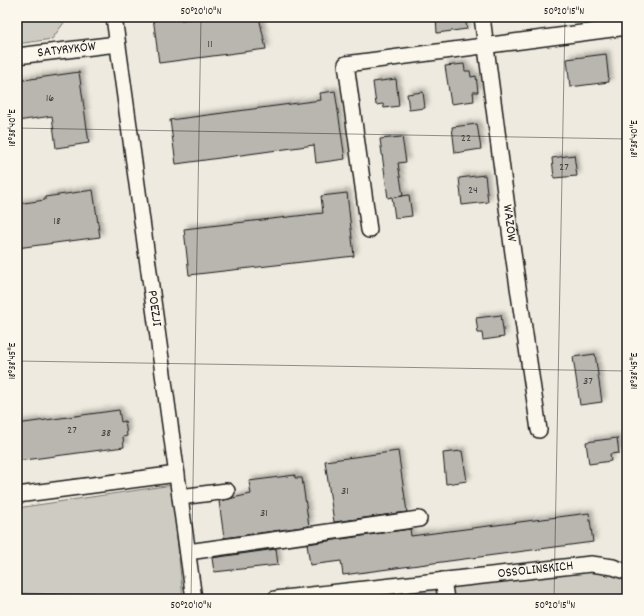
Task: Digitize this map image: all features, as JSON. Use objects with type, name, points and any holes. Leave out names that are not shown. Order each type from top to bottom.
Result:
[{"type":"street","name":"POEZJI","points":[[114,17],[194,599]]},
{"type":"street","name":"WAZÓW","points":[[482,17],[513,253],[539,430]]},
{"type":"street","points":[[369,230],[346,64],[485,44],[627,27]]},
{"type":"street","name":"SATYRYKÓW","points":[[17,56],[117,44]]},
{"type":"street","points":[[17,495],[177,474]]},
{"type":"street","points":[[180,497],[227,491]]},
{"type":"street","points":[[188,552],[419,519]]},
{"type":"street","name":"OSSOLIŃSKICH","points":[[275,599],[591,564],[613,566],[627,572]]},
{"type":"street","points":[[443,580],[446,599]]},
{"type":"shaded area","points":[[17,17],[68,17],[52,39],[17,44]]},
{"type":"shaded area","points":[[172,485],[183,599],[17,599],[17,508]]},
{"type":"shaded area","points":[[537,569],[627,572],[627,599],[372,599],[443,580]]},
{"type":"building","points":[[153,17],[181,17],[181,20],[206,17],[259,17],[266,49],[159,63]]},
{"type":"building","points":[[436,17],[465,17],[467,29],[437,33]]},
{"type":"building","points":[[606,54],[609,82],[570,87],[567,59]]},
{"type":"building","points":[[464,64],[465,71],[470,71],[471,77],[476,76],[478,92],[473,92],[474,101],[451,104],[445,66]]},
{"type":"building","points":[[79,72],[89,143],[56,148],[52,116],[17,121],[17,81]]},
{"type":"building","points":[[396,79],[399,106],[384,108],[383,104],[376,105],[373,82]]},
{"type":"building","points":[[335,91],[345,159],[316,163],[314,145],[176,164],[170,120],[321,100],[320,93]]},
{"type":"building","points":[[423,92],[425,108],[409,110],[407,94]]},
{"type":"building","points":[[477,124],[481,149],[455,153],[452,127]]},
{"type":"building","points":[[402,137],[406,162],[398,163],[403,196],[409,195],[412,216],[395,218],[392,197],[388,198],[380,139]]},
{"type":"building","points":[[574,155],[577,176],[554,178],[552,158]]},
{"type":"building","points":[[485,175],[488,202],[462,205],[459,178]]},
{"type":"building","points":[[93,190],[100,237],[17,248],[17,204],[45,200],[45,197]]},
{"type":"building","points":[[347,193],[354,256],[189,275],[184,229],[323,213],[321,196]]},
{"type":"building","points":[[501,315],[504,337],[483,340],[482,333],[478,333],[476,318]]},
{"type":"building","points":[[595,354],[602,402],[580,405],[573,357]]},
{"type":"building","points":[[119,410],[121,422],[125,421],[127,436],[123,437],[124,447],[17,461],[17,424]]},
{"type":"building","points":[[617,438],[619,453],[610,454],[611,461],[589,464],[586,442]]},
{"type":"building","points":[[398,451],[407,512],[334,522],[325,461]]},
{"type":"building","points":[[462,451],[467,481],[446,484],[443,453]]},
{"type":"building","points":[[295,475],[295,478],[302,478],[309,526],[224,538],[219,501],[251,494],[249,481]]},
{"type":"building","points":[[589,513],[593,542],[343,575],[341,561],[310,565],[307,544],[410,529],[411,536]]},
{"type":"building","points":[[276,549],[278,565],[214,572],[212,558]]}]
